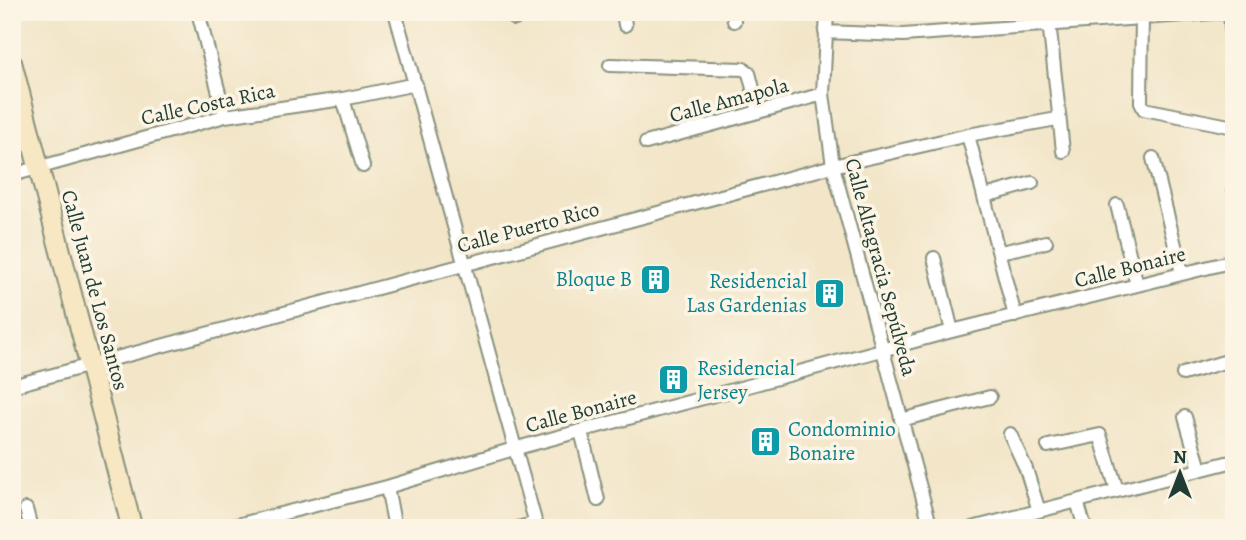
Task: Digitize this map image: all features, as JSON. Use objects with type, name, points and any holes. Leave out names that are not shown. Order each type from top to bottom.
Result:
[{"type":"street","points":[[198,12],[225,116]]},
{"type":"street","points":[[396,12],[536,525],[518,528]]},
{"type":"street","name":"Calle Altagracia Sepúlveda","points":[[827,12],[823,94],[833,166],[931,528]]},
{"type":"street","points":[[825,32],[903,36],[1049,18],[1228,12],[1234,68]]},
{"type":"street","points":[[1142,14],[1141,103],[1144,108],[1234,127]]},
{"type":"street","points":[[1049,18],[1057,119],[1063,151]]},
{"type":"street","points":[[610,65],[744,69],[749,74],[759,112]]},
{"type":"street","name":"Calle Juan de Los Santos","points":[[13,70],[132,528]]},
{"type":"street","name":"Calle Costa Rica","points":[[12,176],[39,166],[225,116],[343,99],[416,83]]},
{"type":"street","name":"Calle Amapola","points":[[646,143],[823,94]]},
{"type":"street","points":[[343,99],[363,166]]},
{"type":"street","name":"Calle Puerto Rico","points":[[12,386],[833,166],[968,135],[1057,119]]},
{"type":"street","points":[[968,135],[1015,316]]},
{"type":"street","points":[[1234,155],[1234,190]]},
{"type":"street","points":[[1153,158],[1182,273]]},
{"type":"street","points":[[985,196],[1032,183]]},
{"type":"street","points":[[1118,205],[1137,285]]},
{"type":"street","points":[[1000,253],[1046,242]]},
{"type":"street","points":[[934,258],[952,331]]},
{"type":"street","name":"Calle Bonaire","points":[[225,528],[387,487],[517,448],[952,331],[1234,261]]},
{"type":"street","points":[[1183,374],[1234,359]]},
{"type":"street","points":[[901,420],[990,397]]},
{"type":"street","points":[[1185,417],[1200,469]]},
{"type":"street","points":[[581,431],[598,499]]},
{"type":"street","points":[[1010,434],[1026,469],[1039,511]]},
{"type":"street","points":[[1048,446],[1100,435],[1118,491]]},
{"type":"street","points":[[972,528],[1234,461]]},
{"type":"street","points":[[387,487],[396,528]]},
{"type":"street","points":[[1077,501],[1085,528]]},
{"type":"street","points":[[26,509],[31,528]]},
{"type":"street","points":[[283,513],[287,528]]},
{"type":"place","name":"Bloque B","points":[[655,279]]},
{"type":"place","name":"Residencial Las Gardenias","points":[[830,293]]},
{"type":"place","name":"Residencial Jersey","points":[[674,380]]},
{"type":"place","name":"Condominio Bonaire","points":[[765,441]]}]
